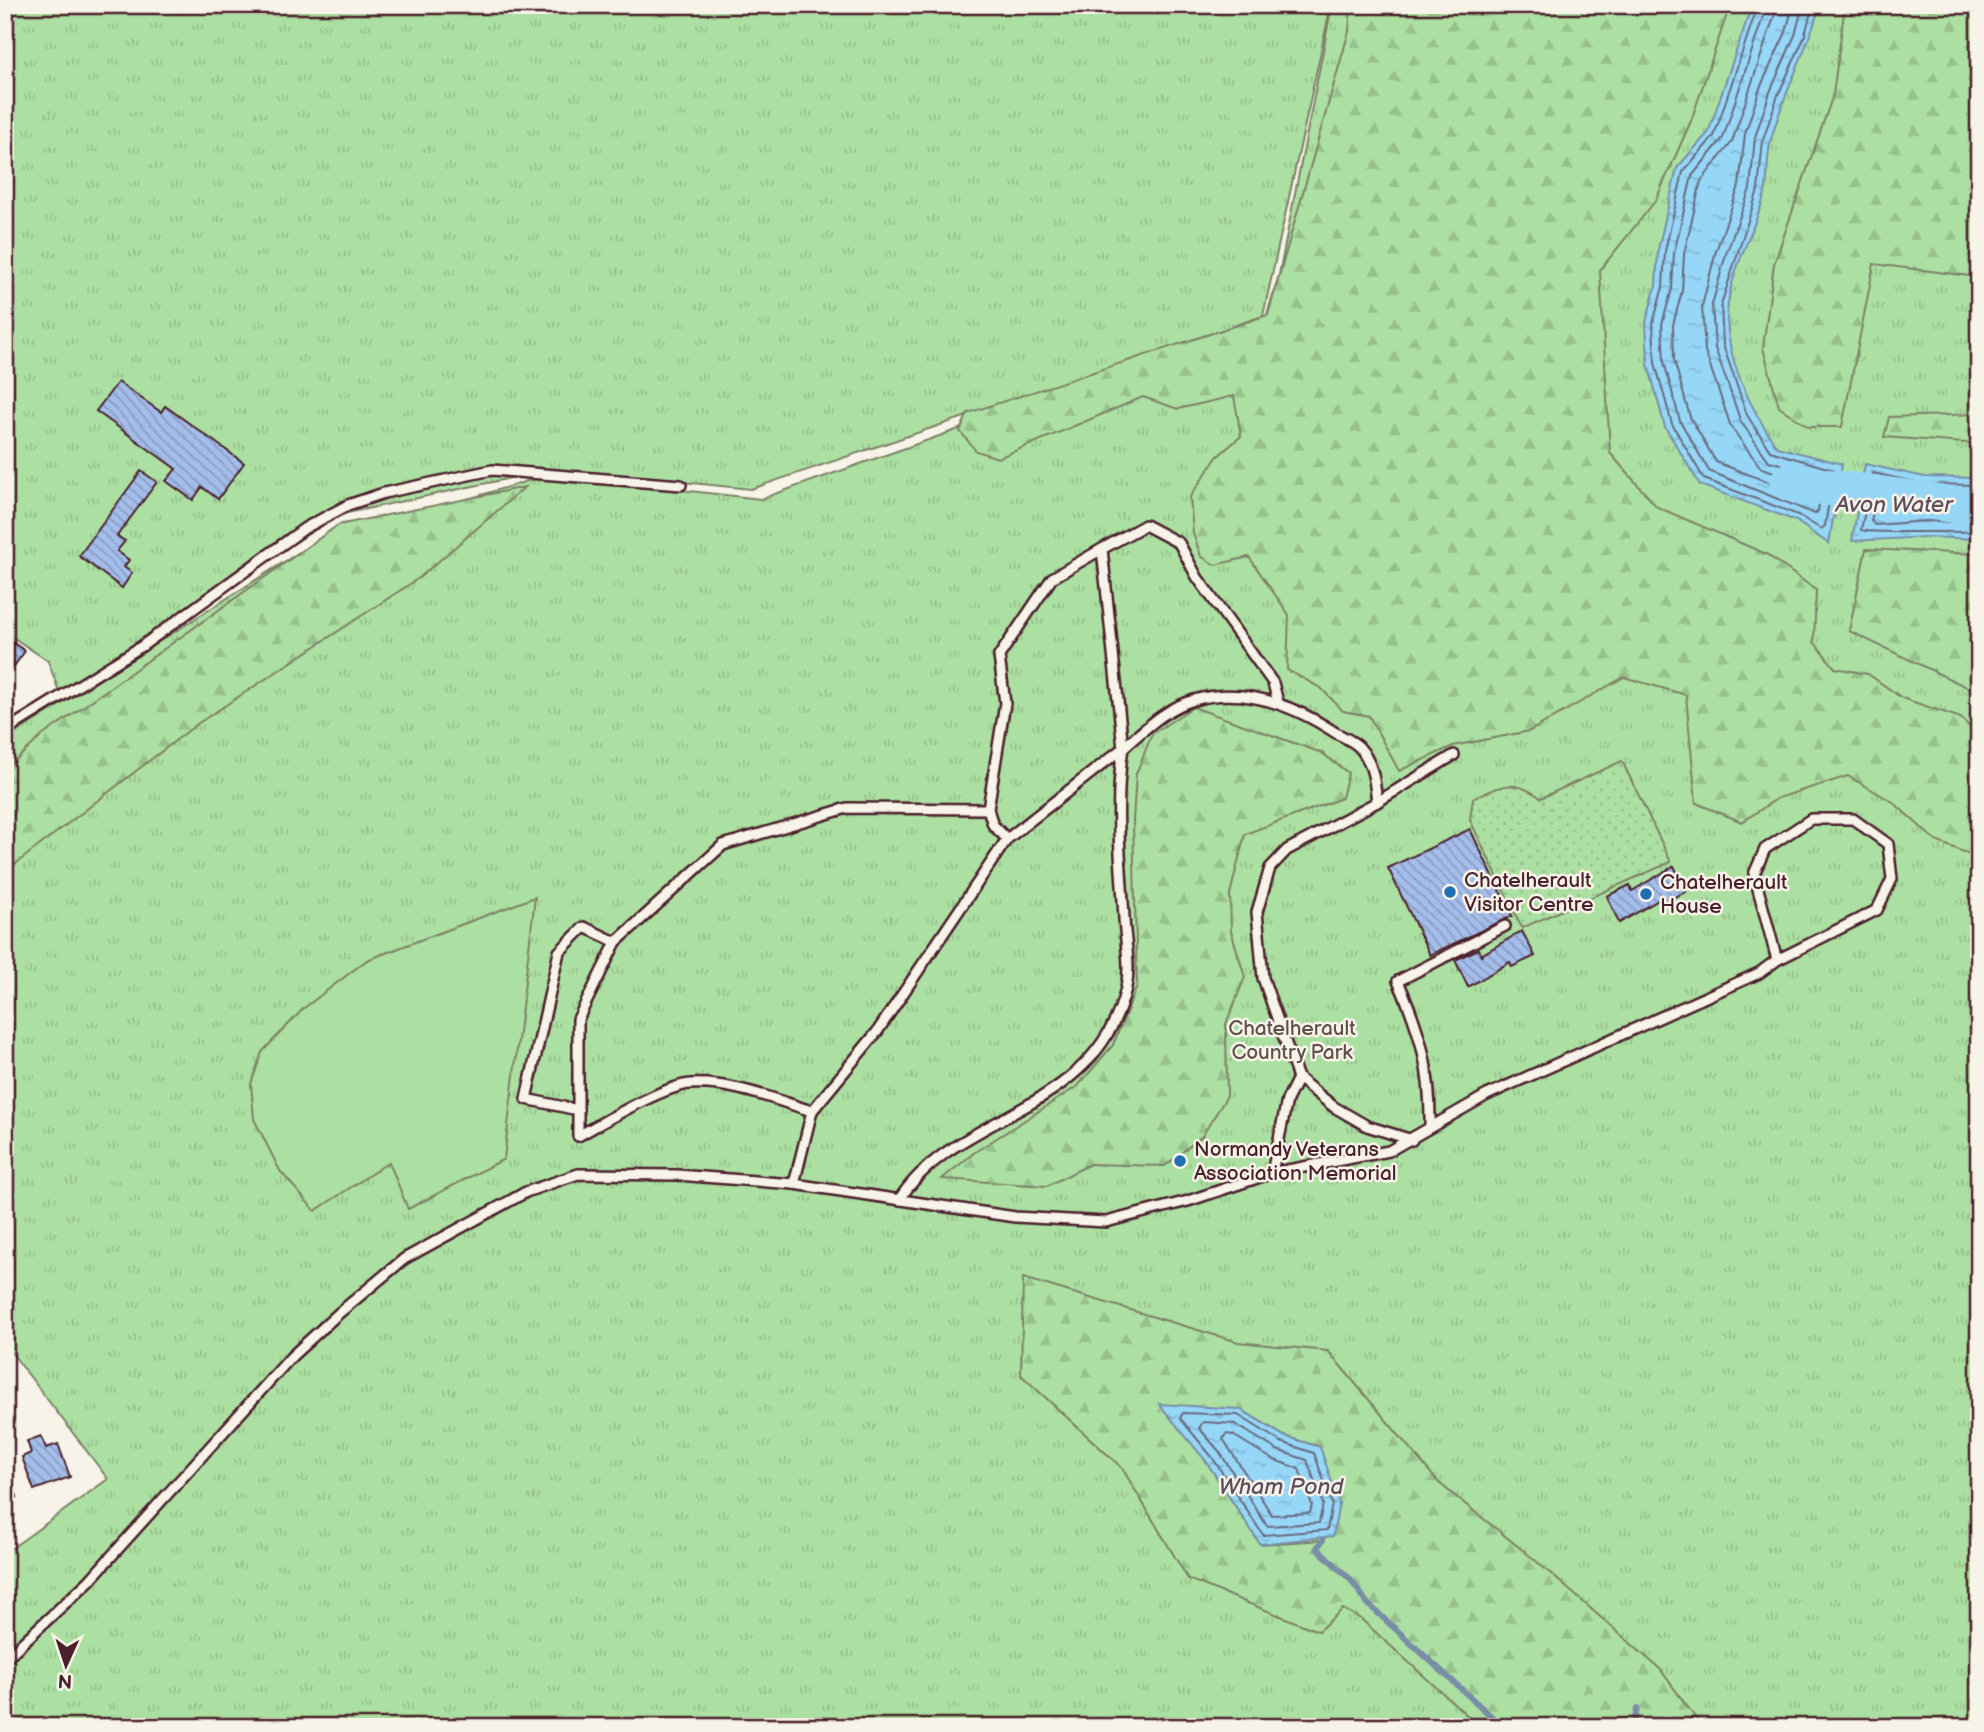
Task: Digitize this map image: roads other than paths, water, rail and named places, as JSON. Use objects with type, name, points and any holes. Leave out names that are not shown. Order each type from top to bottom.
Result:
[{"type":"lane","points":[[5,732],[142,646],[305,528],[348,505],[384,492],[492,470],[681,485]]},
{"type":"lane","points":[[1007,839],[993,825],[988,809],[1005,703],[999,656],[1052,578],[1145,525],[1179,543],[1197,577],[1273,683],[1278,702]]},
{"type":"lane","points":[[899,1200],[912,1181],[934,1161],[1054,1091],[1096,1053],[1116,1020],[1127,985],[1117,789],[1123,748],[1102,549]]},
{"type":"lane","points":[[794,1184],[812,1111],[877,1032],[1007,839],[1161,715],[1195,700],[1237,697],[1278,702],[1314,718],[1359,747],[1374,775],[1377,802]]},
{"type":"lane","points":[[1412,1140],[1367,1126],[1334,1107],[1298,1078],[1263,978],[1257,912],[1261,889],[1270,868],[1287,850],[1377,802],[1454,755]]},
{"type":"lane","points":[[812,1111],[746,1090],[689,1083],[640,1102],[578,1136],[578,1019],[616,942],[723,845],[847,808],[988,809]]},
{"type":"lane","points":[[5,1659],[89,1581],[292,1356],[404,1259],[526,1192],[578,1174],[677,1175],[794,1184],[1016,1217],[1106,1222],[1188,1201],[1272,1173],[1389,1151],[1487,1095],[1759,973],[1777,960],[1877,910],[1892,879],[1888,844],[1853,819],[1811,819],[1765,849],[1754,874],[1777,960]]},
{"type":"lane","points":[[578,1110],[526,1099],[559,952],[584,926],[616,942]]},
{"type":"lane","points":[[1430,1128],[1431,1085],[1423,1047],[1418,1025],[1398,981],[1505,926]]},
{"type":"lane","points":[[1272,1173],[1287,1100],[1298,1078]]},
{"type":"water","points":[[1752,5],[1820,5],[1769,146],[1765,193],[1739,261],[1728,304],[1729,342],[1748,398],[1777,447],[1842,464],[1829,544],[1796,521],[1700,485],[1665,427],[1648,364],[1646,322],[1656,285],[1658,250],[1677,168],[1708,133]]},
{"type":"water","name":"Avon Water","points":[[1865,464],[1925,477],[1979,478],[1979,539],[1927,537],[1852,541]]},
{"type":"water","name":"Wham Pond","points":[[1159,1404],[1240,1409],[1284,1436],[1320,1447],[1339,1503],[1333,1536],[1260,1544],[1206,1461]]},
{"type":"waterway","name":"Avon Water","points":[[1788,482],[1979,508]]},
{"type":"waterway","points":[[1323,1540],[1317,1548],[1351,1580],[1368,1604],[1503,1727]]},
{"type":"waterway","points":[[1633,1727],[1637,1709]]},
{"type":"place","name":"Chatelherault Visitor Centre","points":[[1450,892]]},
{"type":"place","name":"Chatelherault House","points":[[1646,894]]},
{"type":"place","name":"Normandy Veterans Association Memorial","points":[[1180,1161]]},
{"type":"park label","name":"Chatelherault Country Park","points":[[1292,1040]]}]
